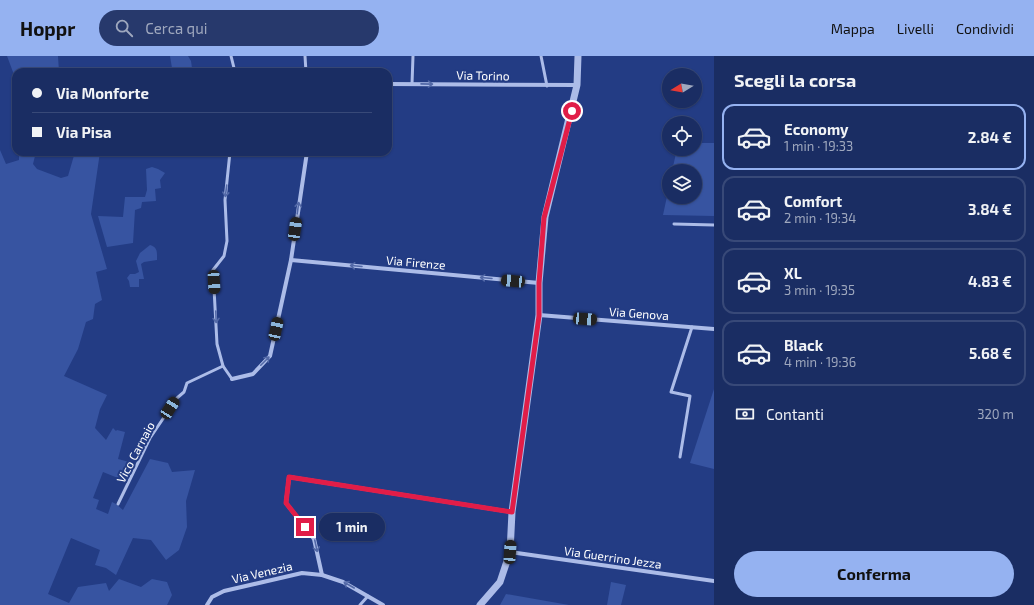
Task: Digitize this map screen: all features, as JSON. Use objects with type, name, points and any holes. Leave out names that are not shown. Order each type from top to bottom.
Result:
[{"type":"street","points":[[480,605],[500,582],[510,552],[512,512],[539,316],[539,283],[544,218],[577,85],[578,56]]},
{"type":"street","name":"Via Torino","points":[[392,84],[577,85]]},
{"type":"street","points":[[232,379],[253,374],[270,356],[291,260],[305,156]]},
{"type":"street","name":"Via Firenze","points":[[291,260],[539,283]]},
{"type":"street","name":"Via Genova","points":[[539,316],[714,329]]},
{"type":"street","points":[[322,575],[314,539],[286,503],[289,477],[512,512]]},
{"type":"street","name":"Via Guerrino Jezza","points":[[510,552],[714,581]]},
{"type":"street","name":"Via Venezia","points":[[207,605],[212,597],[224,591],[302,573],[322,575],[343,582],[383,605]]},
{"type":"lane","points":[[231,56],[234,68]]},
{"type":"lane","points":[[305,56],[306,68]]},
{"type":"lane","points":[[412,84],[413,56]]},
{"type":"lane","points":[[541,56],[547,86]]},
{"type":"lane","points":[[230,156],[225,200],[227,241],[224,256],[214,270],[217,344],[223,366],[232,379]]},
{"type":"lane","points":[[674,224],[714,224]]},
{"type":"lane","points":[[680,457],[690,396],[671,392],[692,327]]},
{"type":"lane","name":"Vico Carnaio","points":[[118,504],[150,438],[177,398],[184,392],[187,383],[223,366]]},
{"type":"lane","points":[[360,605],[368,596]]},
{"type":"shaded area","points":[[7,56],[58,56],[59,68],[12,68],[12,69]]},
{"type":"shaded area","points":[[170,56],[188,56],[191,61],[192,68],[172,68]]},
{"type":"shaded area","points":[[702,143],[714,143],[714,216],[663,215],[665,204],[702,204],[702,164],[674,164],[675,156],[702,156]]},
{"type":"shaded area","points":[[0,150],[6,164],[19,160],[19,156],[35,156],[33,164],[37,169],[61,178],[68,176],[74,156],[99,156],[91,214],[107,269],[96,272],[102,300],[95,304],[93,319],[86,322],[78,349],[64,376],[107,395],[100,409],[95,428],[106,440],[113,428],[116,431],[125,432],[118,459],[133,463],[123,480],[103,472],[93,498],[99,500],[96,509],[108,514],[112,502],[123,510],[150,459],[168,463],[172,472],[195,470],[186,501],[187,527],[179,550],[166,560],[151,540],[133,538],[116,575],[106,568],[95,565],[100,550],[71,538],[48,594],[69,603],[78,587],[106,583],[109,591],[119,579],[141,587],[152,579],[167,582],[172,595],[167,605],[0,605]]},
{"type":"shaded area","points":[[152,167],[165,173],[160,180],[161,188],[155,189],[156,201],[142,202],[141,208],[135,210],[133,243],[107,247],[98,216],[123,217],[125,197],[145,197],[147,190],[146,169]]},
{"type":"shaded area","points":[[150,245],[156,249],[157,260],[144,262],[141,264],[144,279],[139,279],[139,287],[130,287],[127,278],[130,274],[139,272],[136,261],[140,253]]},
{"type":"shaded area","points":[[714,389],[714,469],[690,463]]},
{"type":"shaded area","points":[[611,582],[626,585],[621,605],[607,605]]},
{"type":"shaded area","points":[[506,594],[569,605],[500,605]]},
{"type":"route","points":[[305,527],[286,503],[289,477],[512,512],[539,316],[539,283],[544,218],[572,111]]}]
